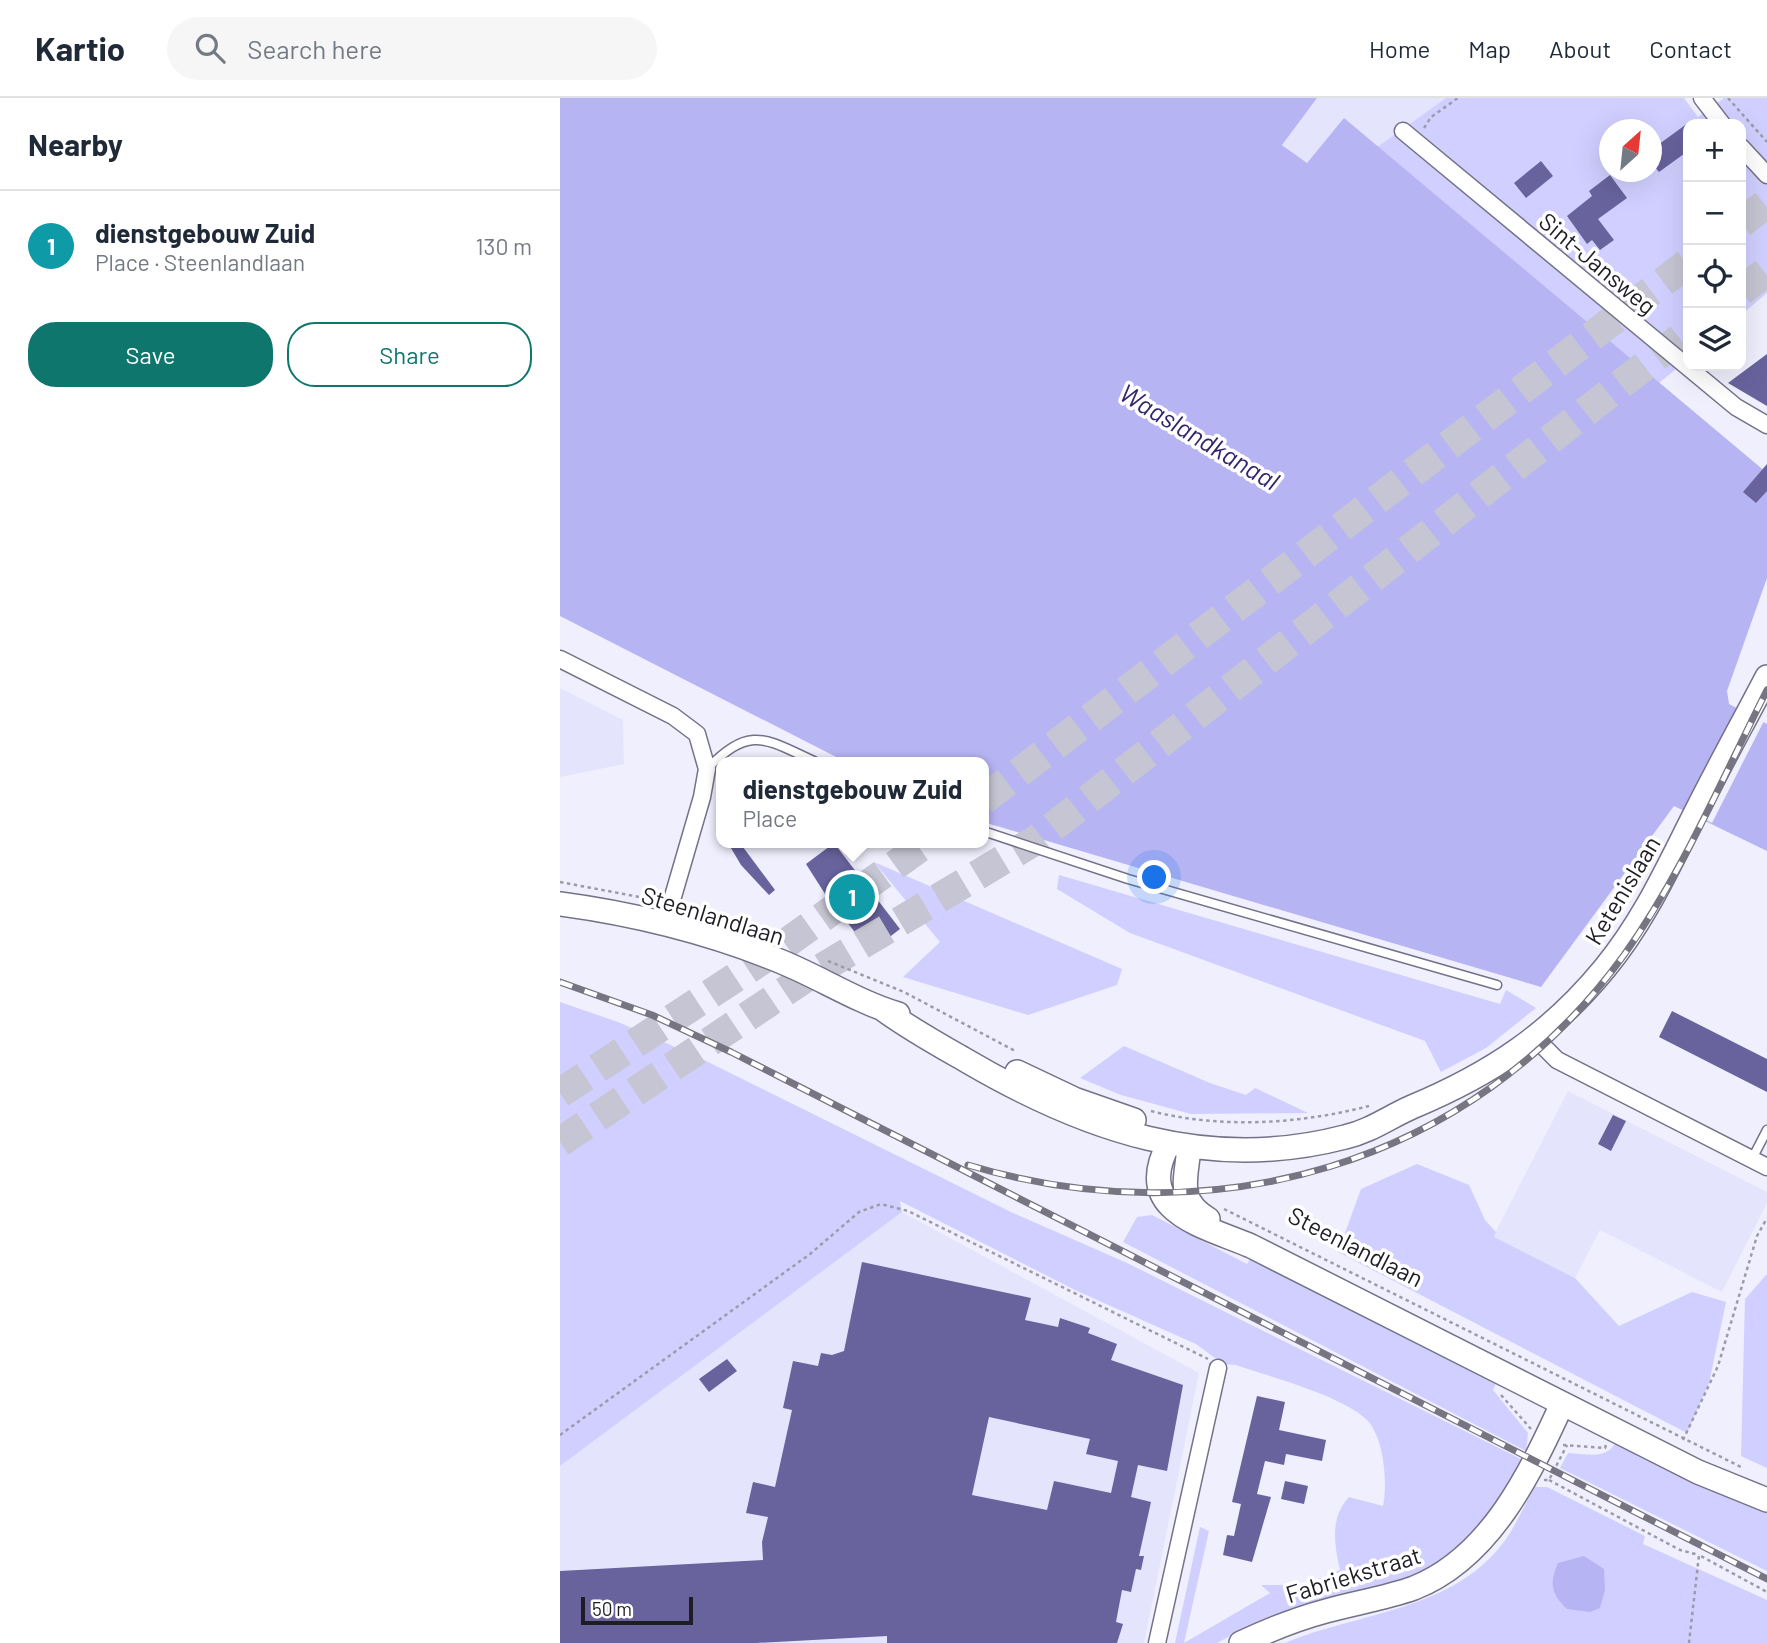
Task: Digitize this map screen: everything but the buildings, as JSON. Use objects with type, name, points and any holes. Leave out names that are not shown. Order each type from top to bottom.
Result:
[{"type":"main road","name":"Ketenislaan","points":[[1183,1140],[1250,1149],[1300,1146],[1345,1137],[1384,1124],[1385,1110],[1483,1074],[1536,1039],[1580,996],[1621,948],[1664,878],[1767,677]]},
{"type":"main road","name":"Steenlandlaan","points":[[560,904],[667,914],[782,962],[884,1010],[906,1016],[1023,1076],[1099,1109],[1183,1140],[1185,1186],[1192,1209],[1251,1247],[1562,1404],[1620,1421],[1698,1472],[1767,1500]]},
{"type":"main road","name":"Fabriekstraat","points":[[1241,1643],[1278,1625],[1415,1587],[1450,1569],[1493,1527],[1562,1404]]},
{"type":"street","points":[[1702,98],[1718,119]]},
{"type":"street","name":"Sint-Jansweg","points":[[1403,131],[1736,407],[1767,425]]},
{"type":"street","points":[[1746,152],[1766,173]]},
{"type":"street","points":[[560,659],[673,716],[697,734],[707,769],[702,797],[667,914]]},
{"type":"street","points":[[1536,1039],[1557,1060],[1760,1163]]},
{"type":"street","points":[[1157,1643],[1218,1368]]},
{"type":"lane","points":[[719,757],[726,750],[750,738],[770,741],[805,757]]},
{"type":"lane","points":[[707,769],[716,760]]},
{"type":"lane","points":[[989,833],[1128,879],[1497,985]]},
{"type":"lane","points":[[1760,1163],[1767,1129]]},
{"type":"path","points":[[1420,144],[1423,130],[1431,117],[1458,98]]},
{"type":"path","points":[[1728,98],[1767,142]]},
{"type":"path","points":[[560,882],[667,914]]},
{"type":"path","points":[[826,960],[904,992],[1024,1056]]},
{"type":"path","points":[[1150,1110],[1243,1121],[1288,1121],[1385,1110]]},
{"type":"path","points":[[560,1435],[810,1254],[859,1212],[881,1204],[908,1211],[1107,1311],[1201,1353],[1218,1368]]},
{"type":"path","name":"Steenlandlaan","points":[[1216,1205],[1620,1421]]},
{"type":"path","points":[[1683,1440],[1718,1366],[1758,1236],[1767,1218]]},
{"type":"path","points":[[1539,1448],[1556,1444],[1605,1448],[1620,1421],[1683,1440],[1742,1468]]},
{"type":"path","points":[[1549,1480],[1680,1550],[1699,1555],[1767,1592]]},
{"type":"path","points":[[1689,1643],[1699,1555]]},
{"type":"shaded area","points":[[1317,98],[1446,98],[1377,147],[1344,119],[1307,163],[1282,144]]},
{"type":"shaded area","points":[[1446,98],[1684,98],[1698,117],[1724,98],[1767,98],[1767,293],[1746,311],[1746,119],[1683,119],[1683,363],[1659,383],[1377,147]]},
{"type":"shaded area","points":[[560,688],[623,720],[624,764],[560,777]]},
{"type":"shaded area","points":[[874,862],[1122,969],[1117,985],[1028,1015],[903,977],[940,942]]},
{"type":"shaded area","points":[[1059,875],[1500,1004],[1506,990],[1536,1008],[1486,1048],[1441,1072],[1425,1041],[1130,933],[1057,889]]},
{"type":"shaded area","points":[[560,1002],[618,1022],[698,1057],[1011,1212],[1127,1263],[1521,1459],[1490,1518],[1481,1529],[1447,1556],[1422,1571],[1396,1585],[1286,1613],[1243,1629],[1217,1643],[1184,1643],[1270,1593],[1261,1585],[1303,1585],[1340,1570],[1335,1531],[1343,1505],[1349,1497],[1383,1506],[1383,1460],[1372,1427],[1366,1419],[1340,1402],[1286,1381],[1236,1365],[1223,1364],[1196,1344],[1077,1291],[900,1201],[902,1212],[560,1466]]},
{"type":"shaded area","points":[[1124,1046],[1210,1083],[1246,1095],[1255,1088],[1308,1113],[1191,1114],[1121,1095],[1080,1078]]},
{"type":"shaded area","points":[[1568,1091],[1767,1192],[1767,1203],[1722,1292],[1600,1230],[1575,1278],[1493,1237]]},
{"type":"shaded area","points":[[1417,1164],[1469,1185],[1485,1220],[1496,1232],[1494,1237],[1575,1278],[1619,1326],[1692,1292],[1726,1302],[1709,1383],[1687,1433],[1338,1252],[1361,1189]]},
{"type":"shaded area","points":[[902,1212],[1199,1373],[1144,1643],[560,1643],[560,1466]]},
{"type":"shaded area","points":[[1152,1215],[1247,1264],[1250,1259],[1496,1383],[1493,1390],[1528,1433],[1526,1451],[1123,1242],[1137,1217]]},
{"type":"shaded area","points":[[1767,1274],[1767,1468],[1741,1456],[1745,1299]]},
{"type":"shaded area","points":[[1616,1442],[1690,1480],[1767,1512],[1767,1571],[1560,1468],[1568,1453],[1602,1454]]},
{"type":"shaded area","points":[[1535,1487],[1547,1487],[1645,1536],[1643,1544],[1767,1600],[1767,1643],[1285,1643],[1404,1606],[1460,1581],[1485,1563],[1506,1539]]},
{"type":"shaded area","points":[[1200,1527],[1209,1531],[1184,1643],[1175,1643]]},
{"type":"water","name":"Waaslandkanaal","points":[[560,98],[1317,98],[1282,145],[1307,163],[1344,118],[1767,473],[1767,578],[1727,691],[1729,704],[1767,724],[1767,851],[1674,806],[1541,987],[989,824],[989,757],[836,757],[560,616]]},
{"type":"water","points":[[1584,1556],[1604,1569],[1605,1590],[1600,1608],[1590,1612],[1567,1609],[1553,1588],[1553,1577],[1558,1563]]},
{"type":"pier","points":[[1738,705],[1765,719],[1712,823],[1685,809]]},
{"type":"tunnel","points":[[1746,219],[1767,203]]},
{"type":"tunnel","points":[[989,795],[1683,267]]},
{"type":"tunnel","points":[[1746,287],[1767,271]]},
{"type":"tunnel","points":[[560,1142],[802,980],[1036,840],[1683,336]]},
{"type":"tunnel","points":[[560,1093],[774,952],[919,848]]},
{"type":"railway","points":[[968,1165],[1060,1186],[1152,1193],[1242,1186],[1330,1166],[1414,1133],[1491,1087],[1562,1028],[1624,955],[1683,859],[1767,690]]},
{"type":"railway","points":[[560,982],[652,1015],[731,1052],[1767,1579]]},
{"type":"place","name":"dienstgebouw Zuid","points":[[852,897]]}]
